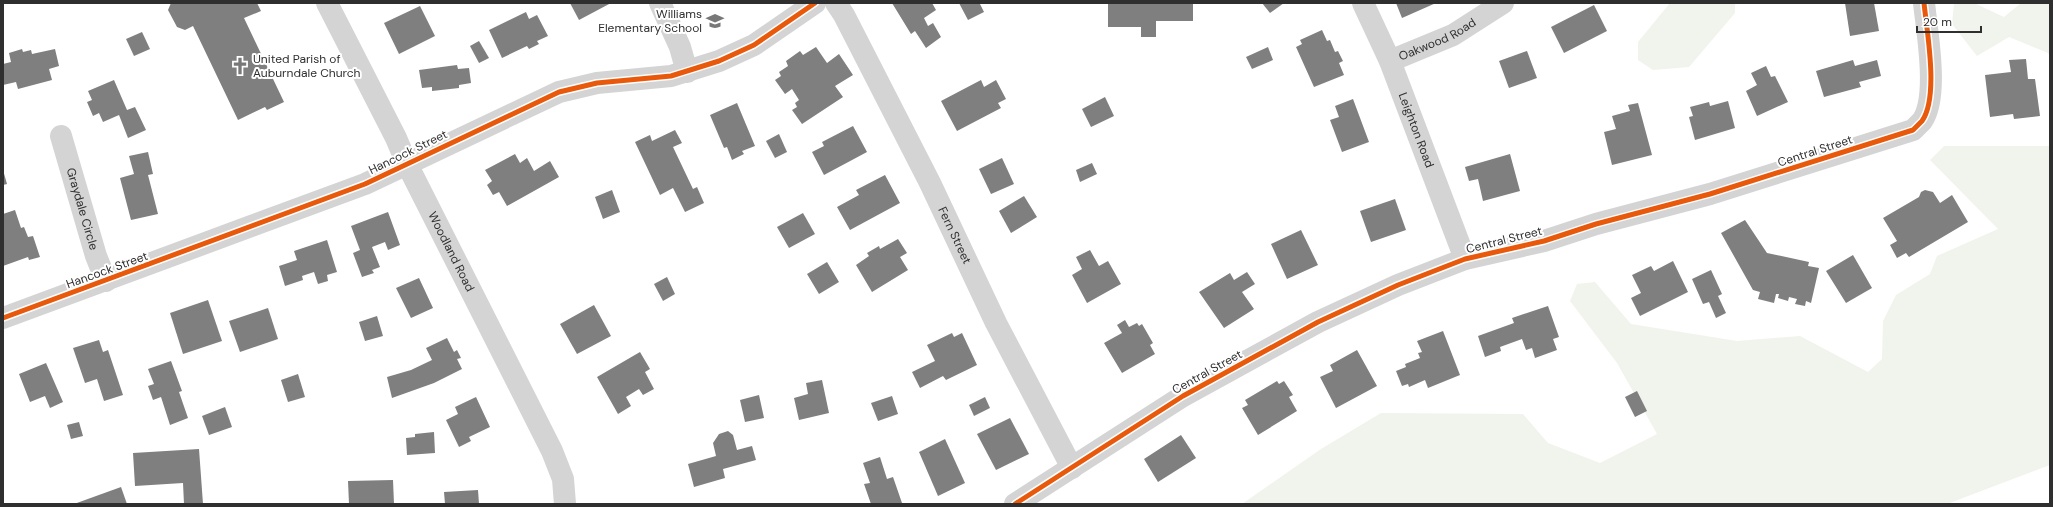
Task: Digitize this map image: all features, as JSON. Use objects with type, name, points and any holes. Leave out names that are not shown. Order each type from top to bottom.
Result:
[{"type":"street","name":"Woodland Road","points":[[327,3],[552,451],[563,479],[565,504]]},
{"type":"street","points":[[660,3],[680,47],[687,72]]},
{"type":"street","name":"Hancock Street","points":[[3,318],[365,184],[521,108],[559,92],[597,83],[660,78],[687,72],[719,62],[754,46],[815,3]]},
{"type":"street","name":"Fern Street","points":[[836,3],[844,15],[930,183],[996,323],[1072,468]]},
{"type":"street","name":"Leighton Road","points":[[1363,3],[1390,61],[1465,260]]},
{"type":"street","name":"Oakwood Road","points":[[1390,61],[1453,35],[1504,3]]},
{"type":"street","name":"Central Street","points":[[1015,504],[1183,396],[1318,322],[1398,285],[1465,260],[1544,241],[1596,224],[1710,194],[1913,130],[1922,120],[1928,104],[1930,85],[1924,3]]},
{"type":"street","name":"Graydale Circle","points":[[61,136],[96,256],[106,281]]},
{"type":"shaded area","points":[[1670,3],[1735,3],[1735,13],[1689,67],[1653,70],[1638,60],[1638,42]]},
{"type":"shaded area","points":[[1974,3],[2004,17],[2021,3],[2050,3],[2050,56],[2048,53],[2009,37],[1977,56],[1952,24],[1954,4]]},
{"type":"shaded area","points":[[1944,146],[2050,146],[2050,465],[1947,504],[1242,504],[1321,449],[1381,413],[1523,414],[1548,443],[1600,463],[1657,434],[1617,363],[1570,301],[1577,284],[1595,282],[1631,324],[1737,341],[1800,336],[1868,372],[1882,359],[1883,321],[1896,295],[1930,274],[1937,256],[1998,229],[1930,160]]},
{"type":"building","name":"United Parish of Auburndale Church","points":[[171,3],[257,3],[261,11],[244,18],[284,102],[267,110],[265,107],[238,120],[193,26],[185,30],[177,27],[168,10]]},
{"type":"building","points":[[570,3],[611,3],[579,20]]},
{"type":"building","points":[[892,3],[932,3],[936,10],[924,18],[928,26],[933,23],[941,37],[926,48],[915,31],[911,34]]},
{"type":"building","points":[[959,3],[982,3],[980,4],[984,12],[968,20]]},
{"type":"building","points":[[1108,3],[1193,3],[1193,21],[1156,21],[1156,37],[1141,37],[1141,27],[1108,27]]},
{"type":"building","points":[[1262,3],[1284,3],[1270,13]]},
{"type":"building","points":[[1396,3],[1436,3],[1402,18]]},
{"type":"building","points":[[1845,3],[1874,3],[1879,31],[1850,36]]},
{"type":"building","points":[[1594,5],[1607,31],[1564,53],[1551,27]]},
{"type":"building","points":[[420,6],[435,36],[399,54],[384,23]]},
{"type":"building","points":[[526,12],[529,19],[537,15],[548,36],[537,41],[539,44],[529,49],[527,46],[502,58],[489,30]]},
{"type":"building","points":[[1322,30],[1327,41],[1330,40],[1335,52],[1338,51],[1343,61],[1339,63],[1344,75],[1314,87],[1296,47],[1302,44],[1300,40]]},
{"type":"building","points":[[142,32],[150,49],[134,56],[126,39]]},
{"type":"building","points":[[479,41],[489,58],[479,63],[470,46]]},
{"type":"building","points":[[816,47],[827,63],[839,54],[853,75],[835,86],[843,97],[802,124],[792,110],[797,107],[795,103],[799,100],[792,89],[785,94],[775,80],[781,76],[779,72],[788,66],[786,61],[800,51],[803,55]]},
{"type":"building","points":[[1268,47],[1273,60],[1252,69],[1246,57]]},
{"type":"building","points":[[22,49],[23,52],[31,50],[32,54],[55,49],[59,66],[49,69],[52,80],[18,89],[16,82],[3,85],[3,64],[11,62],[9,53]]},
{"type":"building","points":[[1527,51],[1537,78],[1509,88],[1499,61]]},
{"type":"building","points":[[2026,59],[2028,79],[2035,79],[2040,116],[2014,119],[2013,114],[1990,117],[1985,75],[2011,72],[2009,60]]},
{"type":"building","points":[[1853,60],[1855,66],[1877,60],[1881,76],[1859,82],[1861,87],[1824,97],[1816,71]]},
{"type":"building","points":[[457,65],[458,69],[469,68],[471,83],[459,85],[459,88],[432,91],[432,87],[422,88],[419,70]]},
{"type":"building","points":[[1766,66],[1771,77],[1775,76],[1788,102],[1757,116],[1746,91],[1757,85],[1751,73]]},
{"type":"building","points":[[114,80],[127,110],[135,107],[146,130],[128,138],[119,115],[103,122],[99,113],[93,116],[87,102],[92,100],[88,91]]},
{"type":"building","points":[[981,80],[984,87],[996,80],[1006,99],[998,103],[1001,108],[957,131],[941,101]]},
{"type":"building","points":[[1105,97],[1114,116],[1091,127],[1082,109]]},
{"type":"building","points":[[1353,99],[1369,142],[1342,152],[1330,120],[1339,117],[1335,106]]},
{"type":"building","points":[[1728,101],[1735,128],[1695,140],[1689,117],[1693,116],[1690,107],[1709,102],[1710,106]]},
{"type":"building","points":[[737,103],[755,146],[742,151],[744,154],[732,160],[727,147],[724,148],[710,115]]},
{"type":"building","points":[[1638,103],[1652,155],[1612,165],[1604,132],[1616,129],[1612,116],[1630,111],[1628,105]]},
{"type":"building","points":[[853,126],[867,152],[824,175],[812,152],[824,146],[822,142]]},
{"type":"building","points":[[675,130],[682,143],[673,147],[693,189],[697,187],[704,203],[685,212],[673,188],[660,195],[635,142],[650,135],[652,141]]},
{"type":"building","points":[[779,134],[787,152],[775,158],[766,141]]},
{"type":"building","points":[[148,152],[153,174],[148,175],[158,214],[131,220],[120,178],[134,174],[129,156]]},
{"type":"building","points":[[515,154],[520,163],[527,158],[534,171],[550,161],[559,177],[507,206],[499,192],[493,195],[487,185],[492,181],[485,170]]},
{"type":"building","points":[[1510,154],[1520,191],[1483,201],[1478,179],[1469,181],[1465,167]]},
{"type":"building","points":[[1002,158],[1014,184],[991,194],[979,169]]},
{"type":"building","points":[[1092,163],[1097,174],[1080,182],[1076,170]]},
{"type":"building","points":[[3,170],[7,184],[3,185]]},
{"type":"building","points":[[885,175],[900,203],[850,230],[837,207],[859,195],[856,190]]},
{"type":"building","points":[[612,190],[620,212],[603,219],[595,197]]},
{"type":"building","points":[[1925,190],[1933,192],[1940,203],[1952,195],[1968,222],[1909,257],[1906,253],[1897,258],[1890,245],[1897,241],[1883,218],[1919,197],[1921,192]]},
{"type":"building","points":[[1024,196],[1037,217],[1011,233],[999,211]]},
{"type":"building","points":[[1395,199],[1406,230],[1371,242],[1360,211]]},
{"type":"building","points":[[15,210],[21,228],[24,227],[28,237],[33,236],[40,257],[29,260],[28,257],[3,266],[3,214]]},
{"type":"building","points":[[388,212],[400,245],[388,250],[385,242],[372,247],[380,267],[372,270],[374,273],[362,277],[353,253],[360,250],[351,226]]},
{"type":"building","points":[[803,213],[815,234],[789,248],[777,227]]},
{"type":"building","points":[[1745,220],[1767,253],[1809,262],[1808,266],[1819,268],[1811,303],[1806,301],[1805,306],[1795,304],[1797,299],[1789,297],[1788,301],[1778,298],[1779,294],[1776,294],[1774,303],[1758,299],[1760,292],[1753,290],[1721,233]]},
{"type":"building","points":[[1301,230],[1318,265],[1287,279],[1271,244]]},
{"type":"building","points":[[898,239],[907,253],[900,257],[908,270],[872,292],[856,265],[869,256],[867,253],[879,246],[880,249]]},
{"type":"building","points":[[327,240],[337,272],[327,275],[328,281],[318,284],[314,272],[302,276],[303,280],[285,286],[279,266],[297,260],[294,251]]},
{"type":"building","points":[[1090,250],[1099,266],[1108,261],[1121,284],[1087,303],[1072,275],[1082,269],[1076,257]]},
{"type":"building","points":[[1853,255],[1872,288],[1846,303],[1826,271]]},
{"type":"building","points":[[1673,261],[1688,292],[1640,316],[1631,298],[1641,293],[1632,275],[1651,266],[1654,271]]},
{"type":"building","points":[[827,262],[839,282],[819,294],[807,274]]},
{"type":"building","points":[[1711,270],[1722,294],[1718,296],[1726,313],[1716,318],[1709,302],[1703,304],[1692,279]]},
{"type":"building","points":[[1247,272],[1255,284],[1242,292],[1254,309],[1224,328],[1199,292],[1230,273],[1234,280]]},
{"type":"building","points":[[667,277],[675,294],[663,301],[654,284]]},
{"type":"building","points":[[419,278],[433,308],[411,318],[396,288]]},
{"type":"building","points":[[208,300],[222,341],[183,354],[170,313]]},
{"type":"building","points":[[594,305],[611,336],[577,354],[560,324]]},
{"type":"building","points":[[1548,306],[1559,337],[1553,339],[1557,350],[1535,358],[1532,348],[1526,350],[1522,339],[1500,347],[1501,351],[1485,357],[1478,336],[1514,323],[1512,318]]},
{"type":"building","points":[[268,308],[278,339],[240,352],[229,321]]},
{"type":"building","points":[[377,316],[383,336],[365,341],[359,322]]},
{"type":"building","points":[[1125,320],[1129,327],[1137,323],[1139,326],[1142,324],[1153,343],[1150,345],[1155,354],[1122,373],[1104,343],[1122,333],[1117,325]]},
{"type":"building","points":[[1443,331],[1460,375],[1428,388],[1425,380],[1409,387],[1408,384],[1402,386],[1396,371],[1406,367],[1405,364],[1420,358],[1418,353],[1422,352],[1417,341]]},
{"type":"building","points":[[952,333],[954,337],[962,333],[977,365],[946,380],[943,376],[920,388],[912,372],[935,361],[927,345]]},
{"type":"building","points":[[447,338],[454,352],[457,350],[461,358],[457,359],[462,369],[434,383],[392,398],[387,377],[411,370],[432,360],[426,348]]},
{"type":"building","points":[[99,340],[103,352],[108,350],[123,395],[104,401],[97,379],[85,383],[73,348]]},
{"type":"building","points":[[1357,350],[1377,386],[1336,408],[1320,377],[1333,371],[1330,365]]},
{"type":"building","points":[[640,352],[650,369],[645,372],[654,389],[643,395],[639,389],[626,397],[631,406],[618,414],[597,377]]},
{"type":"building","points":[[171,361],[182,391],[179,392],[188,418],[170,425],[161,397],[153,400],[148,386],[154,384],[148,369]]},
{"type":"building","points":[[46,363],[63,402],[50,408],[45,396],[30,402],[19,374]]},
{"type":"building","points":[[298,374],[305,397],[288,402],[281,380]]},
{"type":"building","points":[[822,380],[829,413],[799,420],[794,398],[808,394],[806,383]]},
{"type":"building","points":[[1277,381],[1279,384],[1284,381],[1293,395],[1289,397],[1297,411],[1258,435],[1242,408],[1248,405],[1245,400]]},
{"type":"building","points":[[1637,391],[1647,411],[1635,417],[1625,397]]},
{"type":"building","points":[[759,395],[764,418],[745,422],[740,400]]},
{"type":"building","points":[[892,396],[898,414],[878,421],[871,403]]},
{"type":"building","points":[[476,397],[490,427],[469,437],[471,441],[459,447],[446,420],[458,414],[455,407]]},
{"type":"building","points":[[985,397],[990,408],[974,416],[969,405]]},
{"type":"building","points":[[225,407],[232,427],[209,435],[202,416]]},
{"type":"building","points":[[1010,418],[1029,454],[996,470],[977,434]]},
{"type":"building","points":[[79,422],[83,436],[71,439],[67,425]]},
{"type":"building","points":[[728,431],[733,435],[737,450],[752,446],[756,460],[723,469],[725,478],[694,487],[688,464],[716,456],[713,443],[719,434]]},
{"type":"building","points":[[434,432],[435,453],[407,455],[406,438],[415,437],[415,434]]},
{"type":"building","points":[[1181,435],[1196,458],[1158,482],[1144,459]]},
{"type":"building","points":[[945,439],[965,483],[938,496],[919,452]]},
{"type":"building","points":[[199,449],[203,504],[184,504],[183,483],[135,486],[133,453]]},
{"type":"building","points":[[880,457],[887,479],[893,477],[902,503],[871,504],[864,484],[870,483],[863,463]]},
{"type":"building","points":[[393,480],[394,504],[349,504],[348,481]]},
{"type":"building","points":[[121,487],[127,504],[74,504]]},
{"type":"building","points":[[478,490],[479,504],[445,504],[444,492]]},
{"type":"cycle path","points":[[3,318],[365,184],[559,92],[597,83],[671,76],[719,61],[754,45],[815,3]]},
{"type":"cycle path","points":[[1015,504],[1183,396],[1318,322],[1398,285],[1465,259],[1544,241],[1596,224],[1710,194],[1913,130],[1922,121],[1927,110],[1930,97],[1931,81],[1929,47],[1924,3]]},
{"type":"place","name":"Williams Elementary School","points":[[715,21]]},
{"type":"place","name":"United Parish of Auburndale Church","points":[[240,66]]}]
